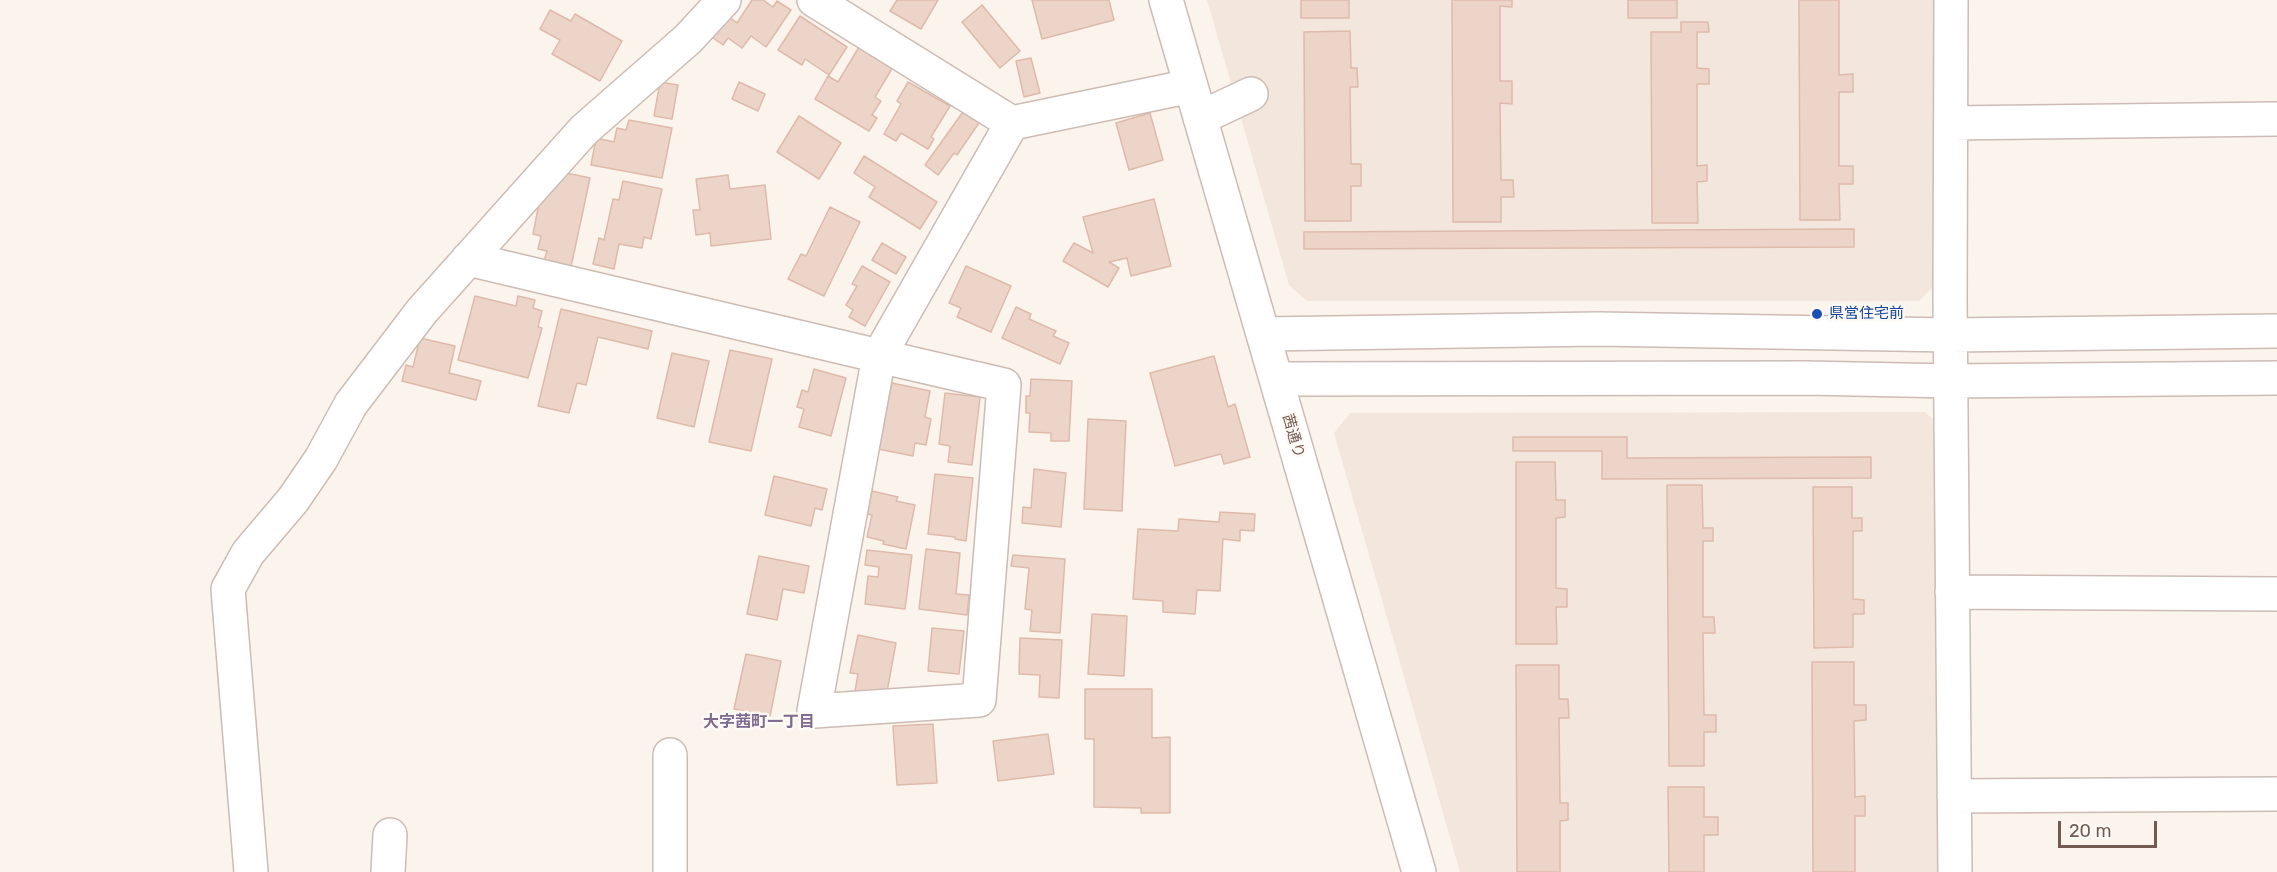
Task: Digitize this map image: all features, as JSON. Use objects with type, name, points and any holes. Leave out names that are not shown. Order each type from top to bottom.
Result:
[{"type":"street","points":[[251,872],[228,589],[248,553],[293,500],[321,459],[351,404],[422,311],[584,130],[688,39],[724,0]]},
{"type":"street","points":[[814,0],[1012,123],[1191,86]]},
{"type":"street","name":"茜通り","points":[[1166,0],[1419,872]]},
{"type":"street","points":[[1951,0],[1950,334],[1955,872]]},
{"type":"street","points":[[1200,118],[1251,94]]},
{"type":"street","points":[[1951,123],[2277,119]]},
{"type":"street","points":[[468,259],[879,356],[1004,385],[979,700],[814,711],[879,356],[1012,123]]},
{"type":"street","points":[[1264,334],[1598,329],[1950,334],[2277,331]]},
{"type":"street","points":[[1276,379],[1807,378],[1951,381],[2277,378]]},
{"type":"street","points":[[1952,592],[2277,594]]},
{"type":"street","points":[[670,754],[670,872]]},
{"type":"street","points":[[1954,796],[2277,794]]},
{"type":"street","points":[[388,872],[390,835]]},
{"type":"shaded area","points":[[1207,0],[1937,0],[1936,284],[1919,301],[1307,301],[1289,285]]},
{"type":"shaded area","points":[[1925,412],[1937,423],[1944,872],[1460,872],[1334,433],[1350,413]]},
{"type":"building","points":[[752,0],[763,0],[773,7],[777,1],[791,10],[766,47],[751,36],[742,48],[728,38],[723,45],[709,35],[724,13],[737,23]]},
{"type":"building","points":[[897,0],[938,0],[921,29],[890,11]]},
{"type":"building","points":[[1032,0],[1109,0],[1114,20],[1042,39]]},
{"type":"building","points":[[1301,0],[1349,0],[1349,18],[1301,18]]},
{"type":"building","points":[[1452,0],[1512,0],[1512,7],[1500,6],[1500,81],[1512,81],[1512,104],[1500,103],[1501,180],[1513,180],[1514,197],[1501,197],[1501,222],[1453,222]]},
{"type":"building","points":[[1628,0],[1677,0],[1677,18],[1628,18]]},
{"type":"building","points":[[1799,0],[1839,0],[1839,75],[1853,74],[1853,92],[1839,92],[1839,166],[1853,166],[1853,184],[1839,184],[1840,220],[1800,220]]},
{"type":"building","points":[[982,5],[1020,51],[1000,68],[962,22]]},
{"type":"building","points":[[550,10],[571,21],[575,14],[622,41],[600,81],[552,54],[560,40],[540,29]]},
{"type":"building","points":[[800,16],[847,47],[829,75],[805,59],[802,65],[778,50]]},
{"type":"building","points":[[1681,22],[1708,22],[1709,32],[1697,32],[1697,68],[1709,69],[1709,84],[1697,84],[1697,166],[1707,165],[1707,181],[1697,182],[1698,223],[1652,223],[1651,32],[1681,32]]},
{"type":"building","points":[[1350,31],[1351,68],[1357,68],[1358,87],[1350,87],[1351,164],[1361,164],[1361,186],[1351,186],[1351,221],[1305,221],[1304,32]]},
{"type":"building","points":[[859,47],[893,67],[875,97],[881,101],[872,115],[877,118],[869,131],[815,99],[828,76],[838,82]]},
{"type":"building","points":[[1031,58],[1040,93],[1024,97],[1016,61]]},
{"type":"building","points":[[660,82],[678,85],[672,119],[654,116]]},
{"type":"building","points":[[739,82],[765,94],[758,111],[732,99]]},
{"type":"building","points":[[908,82],[950,106],[931,137],[934,139],[928,149],[901,133],[896,141],[884,134],[901,104],[897,101]]},
{"type":"building","points":[[965,109],[981,120],[957,155],[954,153],[938,175],[925,165]]},
{"type":"building","points":[[1150,113],[1163,160],[1129,170],[1116,123]]},
{"type":"building","points":[[799,116],[841,143],[819,179],[777,152]]},
{"type":"building","points":[[629,120],[672,128],[662,178],[591,165],[596,138],[614,142],[617,128],[626,130]]},
{"type":"building","points":[[864,156],[937,202],[920,229],[869,197],[875,187],[854,173]]},
{"type":"building","points":[[557,171],[590,178],[571,267],[544,261],[547,251],[538,249],[541,236],[533,234],[542,188]]},
{"type":"building","points":[[728,175],[730,189],[765,185],[771,239],[711,246],[710,233],[696,235],[693,210],[700,210],[696,179]]},
{"type":"building","points":[[623,181],[662,189],[651,239],[644,237],[642,248],[619,244],[614,269],[593,264],[599,238],[604,240],[613,199],[619,200]]},
{"type":"building","points":[[1154,199],[1171,266],[1131,276],[1127,258],[1109,262],[1119,268],[1108,287],[1063,261],[1074,243],[1093,253],[1083,217]]},
{"type":"building","points":[[830,207],[860,222],[824,296],[788,279],[801,254],[806,256]]},
{"type":"building","points":[[1854,229],[1854,247],[1304,249],[1304,232]]},
{"type":"building","points":[[882,243],[906,257],[896,274],[872,260]]},
{"type":"building","points":[[862,266],[890,282],[865,326],[849,317],[853,310],[846,305],[857,286],[852,284]]},
{"type":"building","points":[[966,266],[1011,286],[991,332],[957,317],[961,308],[949,303]]},
{"type":"building","points":[[475,296],[516,306],[518,296],[535,300],[533,308],[542,311],[538,327],[542,328],[528,378],[458,360]]},
{"type":"building","points":[[1016,307],[1031,314],[1029,319],[1056,331],[1053,336],[1069,343],[1060,364],[1002,338]]},
{"type":"building","points":[[561,309],[652,331],[648,349],[598,337],[586,385],[577,383],[569,413],[538,406]]},
{"type":"building","points":[[420,338],[455,346],[449,373],[481,381],[476,400],[402,381],[406,365],[413,367]]},
{"type":"building","points":[[730,350],[772,359],[751,451],[709,442]]},
{"type":"building","points":[[672,353],[709,361],[694,427],[657,418]]},
{"type":"building","points":[[1214,356],[1228,407],[1235,404],[1250,457],[1224,464],[1221,454],[1175,466],[1150,373]]},
{"type":"building","points":[[814,369],[846,378],[831,436],[799,427],[804,409],[797,407],[802,390],[808,392]]},
{"type":"building","points":[[1031,379],[1072,381],[1069,441],[1051,441],[1051,433],[1029,432],[1030,413],[1026,413],[1026,396],[1030,396]]},
{"type":"building","points":[[892,383],[930,391],[925,417],[931,419],[926,445],[915,443],[913,456],[878,449]]},
{"type":"building","points":[[945,393],[980,397],[972,465],[948,462],[950,446],[939,444]]},
{"type":"building","points":[[1088,419],[1126,421],[1122,511],[1084,509]]},
{"type":"building","points":[[1513,437],[1627,437],[1627,458],[1871,457],[1871,478],[1602,479],[1602,451],[1513,451]]},
{"type":"building","points":[[1516,462],[1555,462],[1556,500],[1565,500],[1565,517],[1556,518],[1556,588],[1567,589],[1567,607],[1556,607],[1557,644],[1516,644]]},
{"type":"building","points":[[1034,469],[1066,473],[1061,527],[1022,523],[1023,507],[1031,508]]},
{"type":"building","points":[[935,474],[973,478],[966,541],[955,539],[955,537],[928,534]]},
{"type":"building","points":[[774,476],[827,489],[822,510],[815,508],[811,526],[765,515]]},
{"type":"building","points":[[1667,485],[1702,485],[1703,528],[1713,528],[1713,541],[1703,541],[1703,617],[1714,617],[1715,633],[1703,633],[1704,715],[1716,715],[1716,732],[1704,732],[1704,766],[1669,766]]},
{"type":"building","points":[[1813,487],[1852,487],[1852,518],[1862,518],[1862,531],[1853,531],[1853,599],[1864,600],[1864,614],[1853,614],[1853,647],[1814,648]]},
{"type":"building","points":[[872,491],[898,497],[896,501],[915,505],[906,549],[883,544],[884,541],[867,537],[872,515],[867,514]]},
{"type":"building","points":[[1220,512],[1255,514],[1254,531],[1240,530],[1240,541],[1223,539],[1220,591],[1197,590],[1195,614],[1163,612],[1163,601],[1133,599],[1138,529],[1178,531],[1179,519],[1219,522]]},
{"type":"building","points":[[926,549],[960,553],[956,594],[969,595],[967,615],[919,609]]},
{"type":"building","points":[[867,550],[912,555],[905,609],[865,604],[868,576],[878,577],[879,567],[865,565]]},
{"type":"building","points":[[1013,555],[1065,559],[1060,633],[1030,631],[1032,610],[1025,609],[1029,568],[1011,566]]},
{"type":"building","points":[[759,556],[809,566],[804,593],[783,589],[777,620],[747,614]]},
{"type":"building","points":[[1092,614],[1127,616],[1124,676],[1088,674]]},
{"type":"building","points":[[932,628],[964,631],[959,674],[928,671]]},
{"type":"building","points":[[858,635],[896,643],[886,697],[855,691],[858,674],[850,673]]},
{"type":"building","points":[[1020,638],[1062,640],[1059,698],[1039,697],[1040,675],[1019,674]]},
{"type":"building","points":[[746,654],[781,661],[770,716],[734,709]]},
{"type":"building","points":[[1812,662],[1854,662],[1854,705],[1866,705],[1866,720],[1854,721],[1855,797],[1865,796],[1865,816],[1855,816],[1855,872],[1813,872]]},
{"type":"building","points":[[1516,665],[1559,665],[1559,699],[1568,699],[1569,718],[1559,718],[1560,803],[1568,803],[1568,820],[1560,821],[1560,872],[1517,872]]},
{"type":"building","points":[[1085,689],[1152,689],[1152,738],[1170,737],[1170,813],[1141,813],[1141,808],[1094,807],[1094,739],[1085,739]]},
{"type":"building","points":[[933,724],[937,783],[897,785],[893,726]]},
{"type":"building","points":[[1048,734],[1054,774],[998,781],[993,741]]},
{"type":"building","points":[[1668,787],[1704,787],[1704,817],[1718,817],[1718,835],[1704,835],[1704,872],[1669,872]]},
{"type":"place","name":"県営住宅前","points":[[1817,314]]},
{"type":"district","name":"大字茜町一丁目","points":[[759,722]]}]
